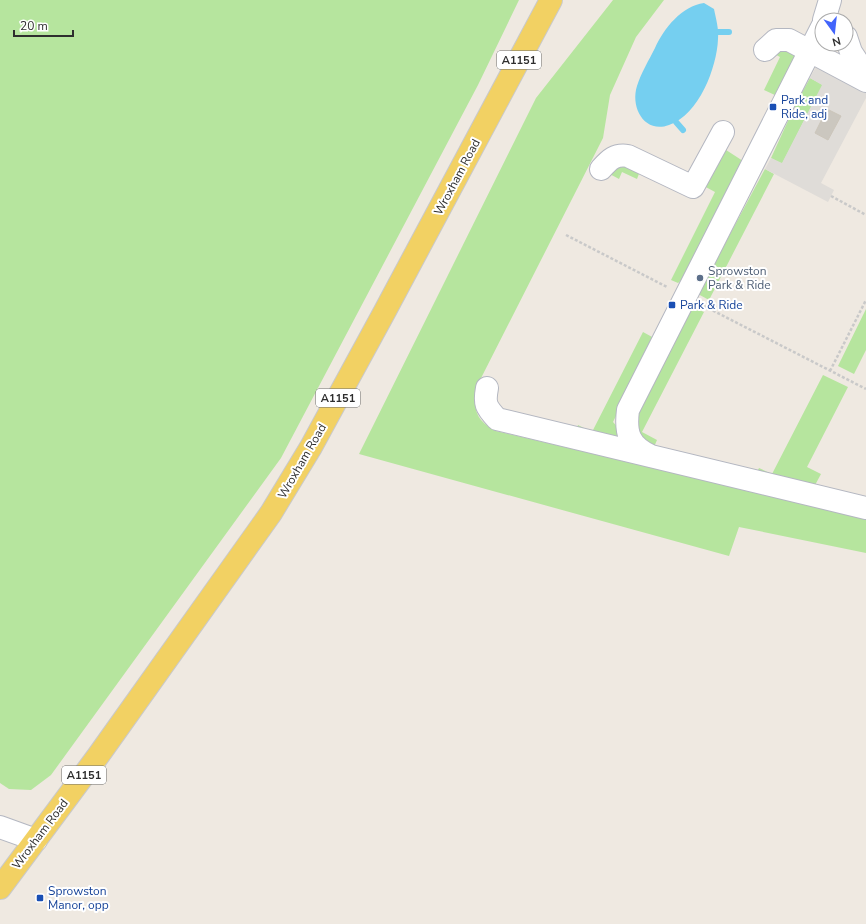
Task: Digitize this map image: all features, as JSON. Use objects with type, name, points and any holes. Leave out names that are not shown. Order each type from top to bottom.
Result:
[{"type":"main road","name":"Wroxham Road","points":[[0,888],[112,737],[275,506],[311,447],[385,311],[550,0]]},
{"type":"lane","points":[[826,12],[830,0]]},
{"type":"lane","points":[[837,0],[840,12]]},
{"type":"lane","points":[[765,50],[776,40],[789,40],[810,53],[866,81]]},
{"type":"lane","points":[[651,456],[641,452],[631,440],[626,426],[628,410],[814,44]]},
{"type":"lane","points":[[851,52],[866,75]]},
{"type":"lane","points":[[601,169],[610,159],[619,155],[628,156],[693,188],[723,132]]},
{"type":"lane","points":[[488,388],[485,399],[487,409],[497,419],[866,508]]},
{"type":"lane","points":[[0,827],[36,840]]},
{"type":"path","points":[[831,196],[866,215]]},
{"type":"path","points":[[566,235],[866,389]]},
{"type":"path","points":[[830,370],[866,300]]},
{"type":"green space","points":[[0,0],[519,0],[478,85],[281,458],[51,775],[31,790],[9,789],[0,783]]},
{"type":"green space","points":[[613,0],[664,0],[636,37],[610,95],[603,138],[477,386],[475,401],[477,413],[484,423],[496,431],[866,518],[866,553],[739,527],[729,556],[359,454],[536,98]]},
{"type":"green space","points":[[782,47],[797,57],[777,96],[764,90],[780,57],[771,52]]},
{"type":"green space","points":[[810,78],[823,85],[808,114],[794,107]]},
{"type":"green space","points":[[793,110],[806,117],[782,164],[771,158]]},
{"type":"green space","points":[[723,148],[743,161],[683,279],[678,283],[671,280],[715,192],[702,185]]},
{"type":"green space","points":[[617,163],[640,171],[637,179],[622,172],[619,179],[606,172]]},
{"type":"green space","points":[[765,169],[774,174],[709,300],[698,294]]},
{"type":"green space","points":[[692,307],[704,312],[642,432],[657,440],[654,447],[640,436],[636,416]]},
{"type":"green space","points":[[866,309],[866,350],[854,374],[838,366]]},
{"type":"green space","points":[[643,332],[654,338],[613,422],[617,431],[615,441],[576,431],[578,425],[592,432]]},
{"type":"green space","points":[[823,375],[848,387],[807,467],[821,474],[814,487],[756,474],[759,468],[772,474]]},
{"type":"shaded area","points":[[817,65],[866,90],[866,98],[821,183],[834,190],[828,202],[765,169],[771,158],[782,163],[822,85],[810,78]],"holes":[[[827,109],[841,116],[828,140],[815,133]]]},
{"type":"water","points":[[704,3],[714,9],[718,32],[717,50],[710,76],[697,101],[680,120],[660,127],[653,126],[641,117],[636,103],[635,94],[641,76],[663,33],[675,19],[688,8]]},
{"type":"building","points":[[827,109],[841,116],[828,140],[815,133]]},
{"type":"waterway","points":[[718,32],[729,32]]},
{"type":"waterway","points":[[676,122],[683,130]]},
{"type":"place","name":"Park and Ride, adj","points":[[773,107]]},
{"type":"place","name":"Sprowston Park & Ride","points":[[700,278]]},
{"type":"place","name":"Park & Ride","points":[[672,305]]},
{"type":"place","name":"Sprowston Manor, opp","points":[[40,898]]}]
